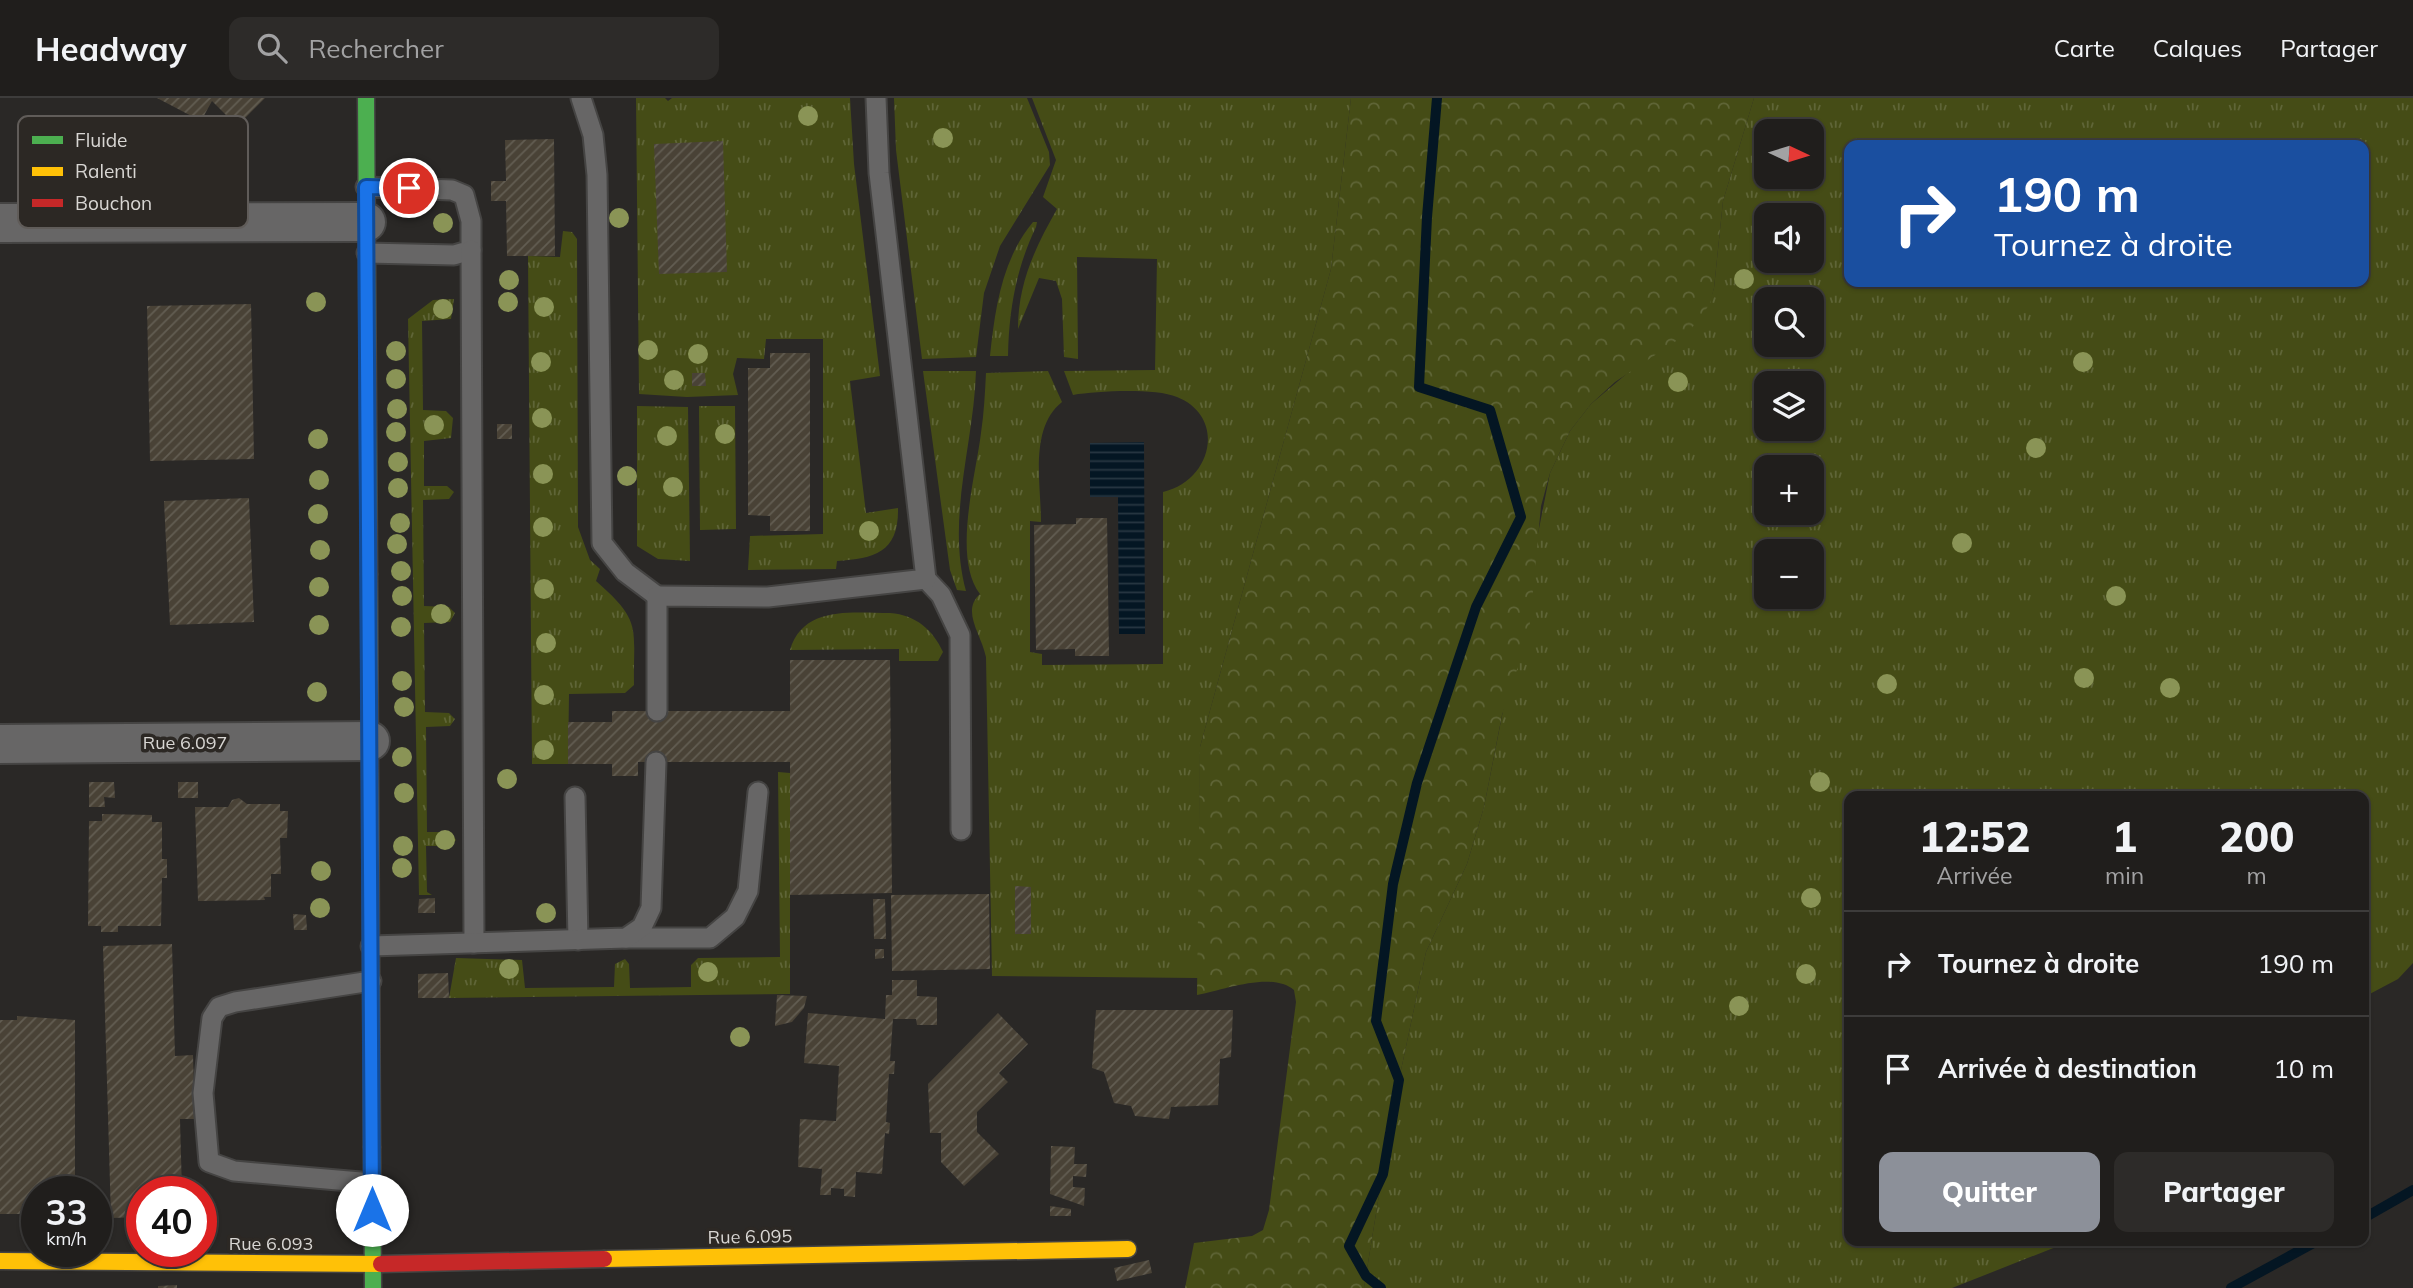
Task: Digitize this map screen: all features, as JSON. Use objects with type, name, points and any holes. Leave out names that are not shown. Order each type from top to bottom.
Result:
[{"type":"street","points":[[366,98],[373,1288]]},
{"type":"street","points":[[248,222],[367,221]]},
{"type":"street","points":[[0,223],[18,223]]},
{"type":"street","name":"Rue 6.097","points":[[0,744],[370,741]]},
{"type":"street","name":"Rue 6.095","points":[[373,1264],[1128,1249]]},
{"type":"street","name":"Rue 6.093","points":[[0,1261],[373,1264]]},
{"type":"lane","points":[[581,98],[593,135],[597,175],[602,543],[625,572],[657,596],[768,597],[926,579]]},
{"type":"lane","points":[[876,98],[879,173],[926,579],[941,596],[960,635],[961,830]]},
{"type":"lane","points":[[367,221],[452,190],[464,195],[471,221],[474,943]]},
{"type":"lane","points":[[367,221],[454,254],[471,250]]},
{"type":"lane","points":[[657,596],[657,711]]},
{"type":"lane","points":[[626,938],[642,927],[652,908],[656,762]]},
{"type":"lane","points":[[371,946],[710,938],[735,917],[748,891],[758,792]]},
{"type":"lane","points":[[575,797],[578,940]]},
{"type":"lane","points":[[371,981],[235,1002],[219,1007],[212,1018],[203,1093],[209,1162],[234,1171],[372,1183]]},
{"type":"green space","points":[[636,98],[665,98],[668,101],[672,98],[850,98],[854,164],[880,376],[850,381],[866,513],[898,508],[894,535],[889,544],[873,555],[837,561],[836,569],[748,570],[750,536],[823,534],[823,339],[766,339],[764,359],[737,358],[733,374],[738,395],[687,397],[639,394]]},
{"type":"green space","points":[[894,98],[1027,98],[1049,152],[1050,165],[1000,246],[984,293],[976,357],[922,359],[896,150]]},
{"type":"green space","points":[[1032,98],[1351,98],[1331,269],[1200,747],[1199,978],[992,976],[986,657],[972,615],[972,608],[980,594],[972,578],[967,538],[986,373],[1048,371],[1062,402],[1045,426],[1041,441],[1041,522],[1030,521],[1030,652],[1042,654],[1042,665],[1163,664],[1163,492],[1180,486],[1193,475],[1207,448],[1203,419],[1193,406],[1177,397],[1141,391],[1073,395],[1064,371],[1155,370],[1157,259],[1077,257],[1078,359],[1064,357],[1062,299],[1056,281],[1039,278],[1018,329],[1021,296],[1029,266],[1057,209],[1043,197],[1056,160]]},
{"type":"green space","points":[[1351,98],[1754,98],[1723,201],[1710,304],[1688,333],[1615,382],[1591,404],[1570,431],[1550,473],[1541,506],[1529,633],[1502,715],[1484,807],[1467,864],[1426,952],[1393,1108],[1364,1288],[1185,1288],[1194,1243],[1252,1236],[1263,1230],[1269,1210],[1296,1002],[1294,990],[1273,982],[1247,984],[1197,995],[1200,747],[1331,269]]},
{"type":"green space","points":[[1754,98],[2413,98],[2413,963],[2398,979],[2369,994],[2369,791],[1844,791],[1844,1246],[2058,1246],[1952,1288],[1364,1288],[1393,1108],[1426,952],[1467,864],[1484,807],[1550,473],[1570,431],[1591,404],[1709,304],[1714,288],[1723,201]]},
{"type":"green space","points":[[1033,222],[1037,222],[1036,227],[1023,258],[1015,290],[1008,356],[990,356],[994,320],[1007,268],[1022,236]]},
{"type":"green space","points":[[563,231],[572,232],[577,239],[578,527],[590,560],[600,569],[596,581],[622,606],[632,627],[634,685],[625,693],[569,694],[568,764],[532,764],[528,256],[560,257]]},
{"type":"green space","points":[[454,299],[451,319],[422,321],[423,410],[446,411],[453,418],[451,438],[424,441],[424,486],[447,486],[454,492],[449,499],[423,500],[424,606],[449,607],[455,613],[450,622],[424,623],[425,712],[449,713],[455,719],[450,726],[426,727],[427,832],[451,832],[456,840],[451,846],[426,846],[427,892],[432,895],[419,895],[408,319],[433,300]]},
{"type":"green space","points":[[923,371],[976,371],[960,509],[961,564],[966,591],[957,590],[950,570]]},
{"type":"green space","points":[[637,406],[688,407],[690,561],[658,559],[637,546]]},
{"type":"green space","points":[[699,406],[735,406],[736,529],[700,530]]},
{"type":"green space","points":[[846,613],[890,613],[916,620],[929,631],[943,652],[938,661],[899,661],[899,649],[790,650],[797,635],[806,625],[818,619]]},
{"type":"green space","points":[[778,772],[790,773],[790,994],[449,998],[456,958],[522,960],[525,988],[614,987],[615,964],[625,959],[629,964],[630,988],[691,987],[691,965],[698,958],[780,957]]},
{"type":"water","points":[[1144,442],[1145,634],[1119,634],[1118,497],[1090,497],[1090,443]]},
{"type":"building","points":[[157,98],[265,98],[247,116],[227,116],[212,101],[204,116],[191,116]]},
{"type":"building","points":[[554,139],[555,256],[507,256],[506,201],[491,201],[491,181],[506,181],[505,140]]},
{"type":"building","points":[[723,141],[727,272],[659,274],[654,144]]},
{"type":"building","points":[[251,304],[254,459],[150,461],[147,306]]},
{"type":"building","points":[[770,353],[810,353],[810,531],[770,531],[770,516],[748,515],[748,368],[770,368]]},
{"type":"building","points":[[692,373],[705,373],[706,386],[692,386]]},
{"type":"building","points":[[497,424],[512,424],[512,439],[497,439]]},
{"type":"building","points":[[249,498],[254,622],[170,625],[164,501]]},
{"type":"building","points":[[1076,518],[1107,518],[1109,656],[1075,656],[1075,649],[1036,650],[1034,525],[1076,524]]},
{"type":"building","points":[[790,660],[890,660],[892,893],[790,895],[790,762],[638,762],[638,776],[612,776],[612,764],[568,764],[568,722],[612,722],[612,711],[790,711]]},
{"type":"building","points":[[89,782],[114,782],[115,798],[104,797],[105,807],[89,807]]},
{"type":"building","points":[[178,782],[198,782],[198,798],[178,798]]},
{"type":"building","points":[[239,798],[247,804],[280,804],[280,811],[288,811],[287,838],[280,838],[281,874],[271,874],[271,897],[264,897],[265,900],[198,901],[195,807],[228,807],[232,800]]},
{"type":"building","points":[[102,814],[152,815],[152,822],[162,822],[162,859],[167,859],[167,878],[162,878],[161,926],[118,926],[118,932],[101,932],[101,926],[88,926],[89,821],[102,821]]},
{"type":"building","points":[[1015,886],[1031,887],[1031,934],[1015,934]]},
{"type":"building","points":[[989,894],[990,969],[892,971],[891,895]]},
{"type":"building","points":[[435,898],[435,913],[418,913],[419,899]]},
{"type":"building","points":[[873,899],[885,899],[886,939],[874,939]]},
{"type":"building","points":[[293,914],[306,915],[307,930],[294,930]]},
{"type":"building","points":[[172,944],[175,1056],[193,1055],[195,1119],[180,1119],[182,1176],[126,1176],[126,1218],[112,1218],[103,946]]},
{"type":"building","points":[[875,949],[884,949],[884,958],[875,959]]},
{"type":"building","points":[[448,973],[449,998],[418,998],[418,974]]},
{"type":"building","points":[[892,980],[917,980],[917,996],[937,997],[937,1025],[917,1025],[916,1019],[893,1019],[890,1061],[895,1061],[894,1074],[889,1074],[886,1122],[890,1123],[889,1134],[885,1133],[882,1174],[856,1172],[855,1197],[844,1196],[844,1189],[831,1188],[831,1195],[820,1195],[822,1169],[798,1167],[800,1119],[836,1121],[839,1066],[804,1063],[808,1013],[885,1019],[886,995],[892,995]]},
{"type":"building","points":[[777,995],[807,996],[804,1008],[792,1022],[775,1026]]},
{"type":"building","points":[[1096,1010],[1233,1010],[1231,1057],[1220,1059],[1218,1105],[1171,1107],[1169,1119],[1135,1116],[1131,1106],[1114,1103],[1104,1072],[1092,1068]]},
{"type":"building","points":[[998,1013],[1028,1044],[999,1073],[1008,1082],[977,1112],[977,1132],[999,1154],[964,1186],[941,1162],[941,1133],[930,1133],[928,1084]]},
{"type":"building","points":[[17,1016],[75,1020],[75,1176],[21,1176],[21,1214],[0,1214],[0,1020],[17,1020]]},
{"type":"building","points":[[1051,1146],[1075,1147],[1074,1164],[1087,1164],[1086,1177],[1073,1176],[1073,1187],[1085,1188],[1084,1206],[1050,1194]]},
{"type":"building","points":[[1050,1206],[1071,1209],[1071,1216],[1050,1216]]},
{"type":"building","points":[[1149,1260],[1152,1273],[1117,1281],[1114,1268]]},
{"type":"building","points":[[177,1285],[177,1288],[158,1288],[158,1286]]},
{"type":"waterway","points":[[1381,1288],[1366,1276],[1349,1246],[1383,1174],[1399,1080],[1376,1021],[1393,884],[1417,783],[1476,607],[1521,517],[1490,410],[1419,387],[1427,217],[1437,98]]},
{"type":"waterway","points":[[2369,1215],[2413,1190]]},
{"type":"waterway","points":[[2231,1288],[2308,1246]]},
{"type":"traffic: fast","points":[[366,98],[369,574]]},
{"type":"traffic: fast","points":[[372,1147],[373,1288]]},
{"type":"traffic: slow","points":[[369,574],[372,1147]]},
{"type":"traffic: slow","points":[[604,1259],[1128,1249]]},
{"type":"traffic: slow","points":[[0,1261],[381,1264]]},
{"type":"traffic: jam","points":[[381,1264],[604,1259]]},
{"type":"route","points":[[372,1210],[366,187],[409,188]]}]
